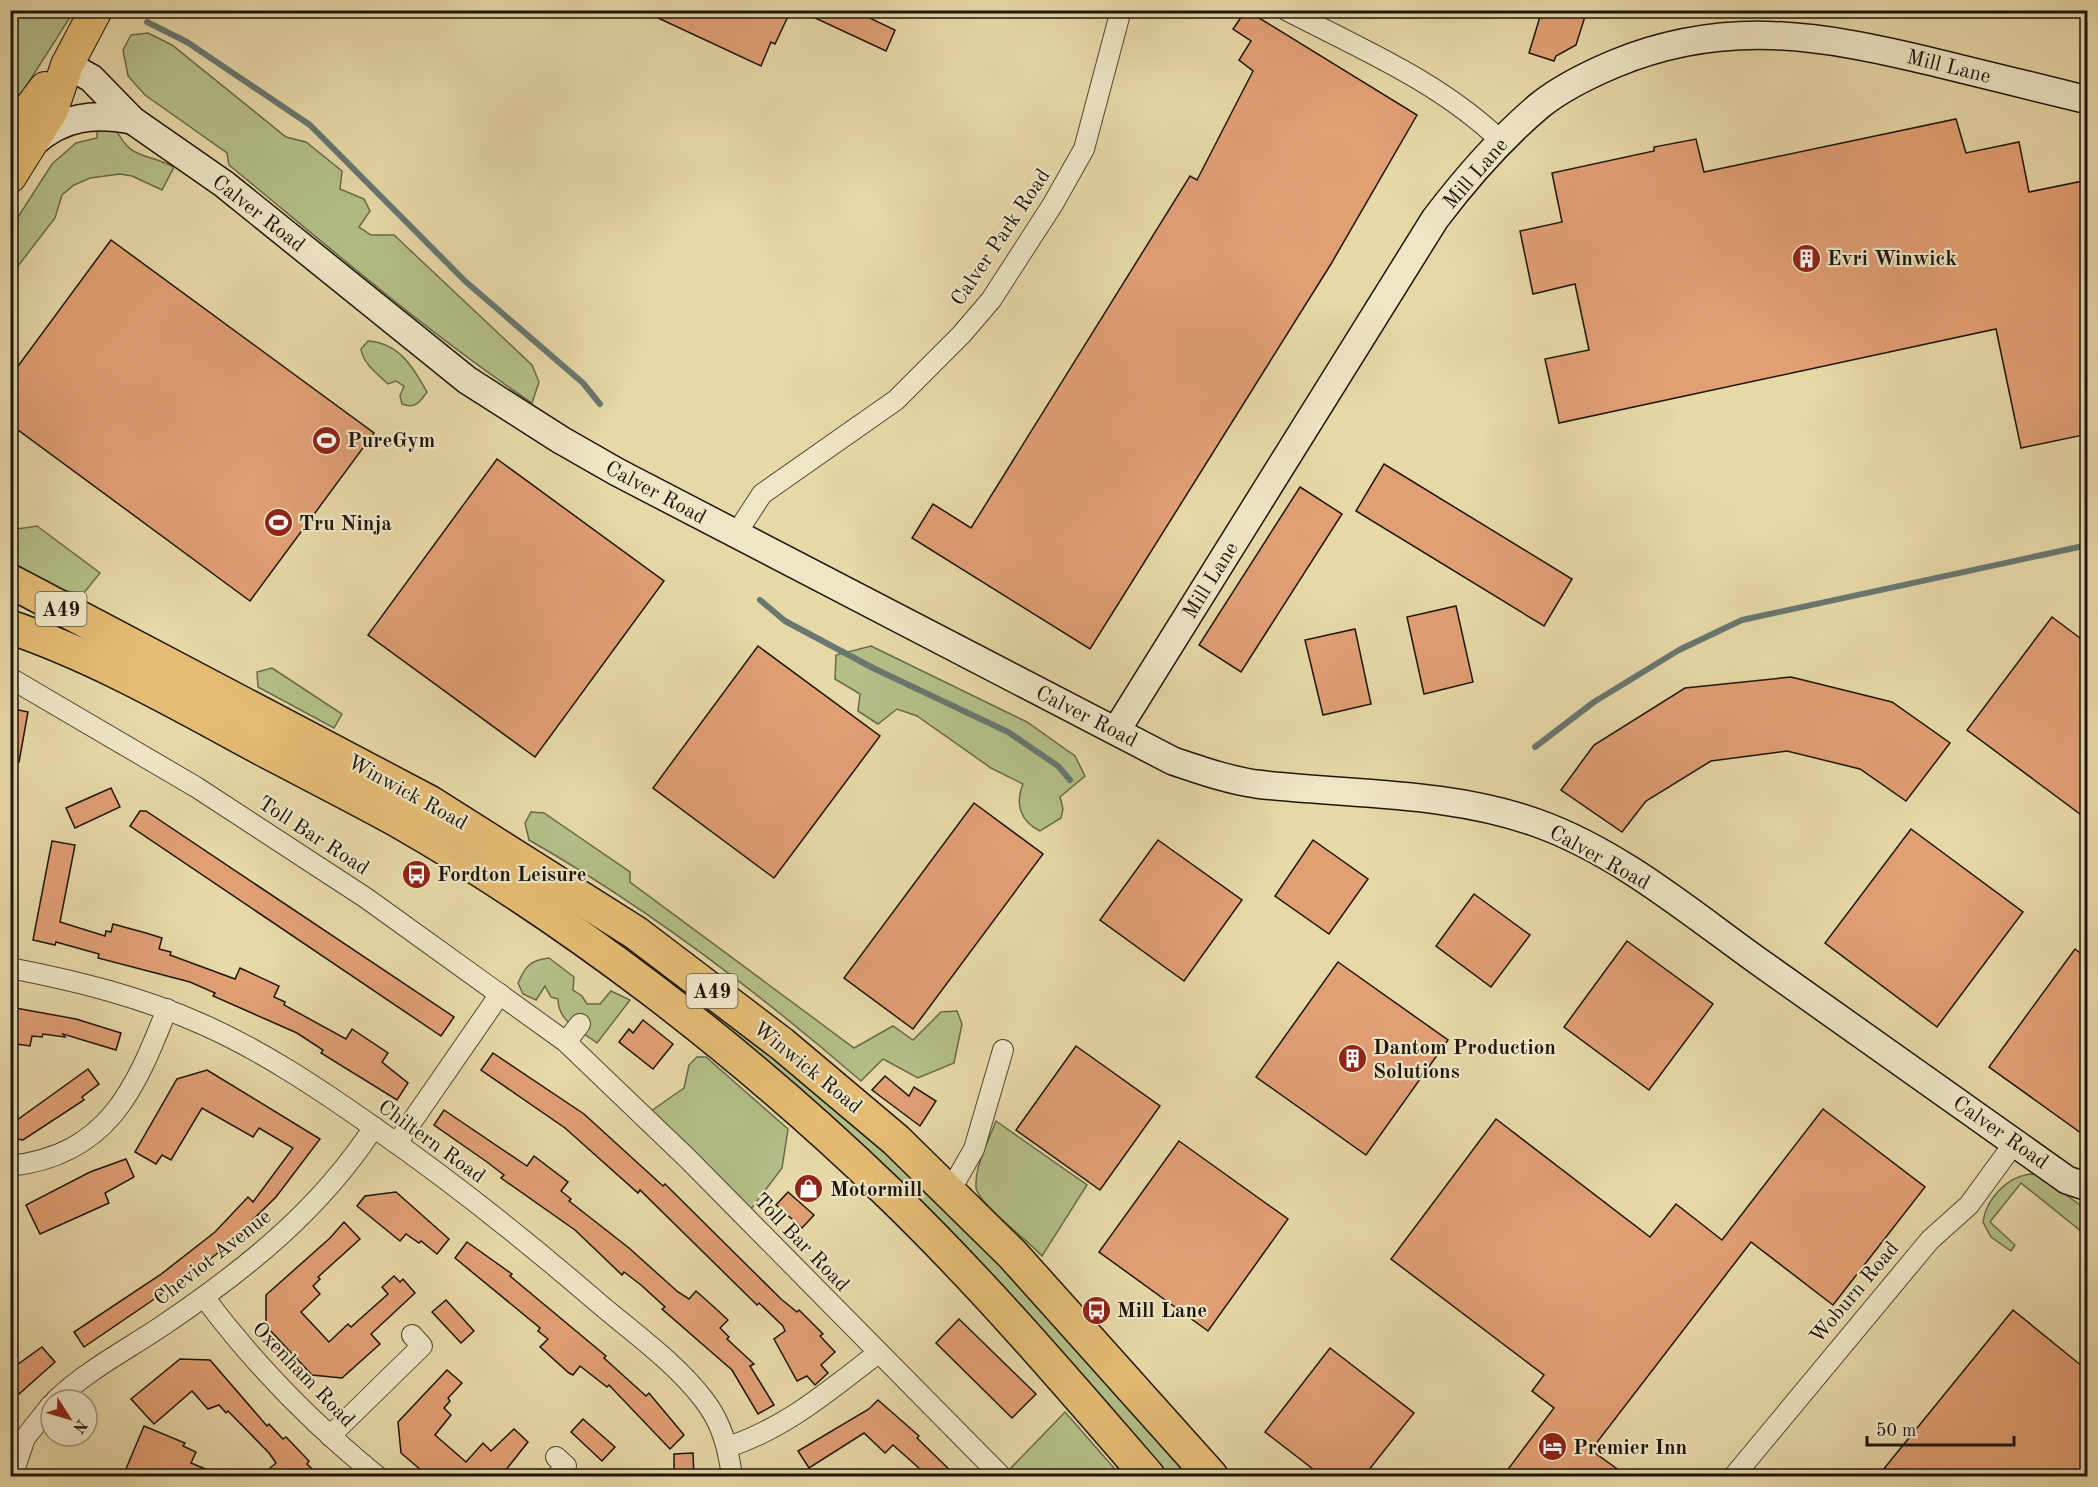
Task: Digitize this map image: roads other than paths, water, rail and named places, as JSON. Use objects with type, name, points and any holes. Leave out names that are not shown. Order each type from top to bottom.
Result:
[{"type":"highway","name":"Winwick Road","points":[[10,581],[429,802],[556,880],[636,933],[782,1044],[896,1140],[950,1191],[1072,1318],[1211,1476]]},
{"type":"highway","name":"Winwick Road","points":[[10,627],[82,655],[397,820],[501,885],[639,981],[764,1080],[890,1194],[1010,1318],[1148,1476]]},
{"type":"main road","points":[[10,177],[34,100],[67,65],[96,10]]},
{"type":"street","name":"Calver Park Road","points":[[736,534],[746,514],[762,494],[896,400],[961,335],[991,300],[1053,204],[1084,149],[1121,10]]},
{"type":"street","points":[[1286,10],[1434,87],[1470,112],[1501,141]]},
{"type":"street","name":"Mill Lane","points":[[1116,732],[1435,219],[1471,172],[1540,105],[1585,76],[1635,55],[1677,42],[1712,36],[1755,33],[1843,41],[2088,100]]},
{"type":"street","name":"Calver Road","points":[[67,65],[91,78],[132,120],[224,184],[467,380],[561,440],[736,534],[1173,760],[1214,775],[1254,784],[1405,796],[1483,809],[1536,823],[1585,844],[1662,892],[2067,1180],[2088,1187]]},
{"type":"street","name":"Calver Road","points":[[21,140],[76,118],[100,115],[132,120]]},
{"type":"street","name":"Toll Bar Road","points":[[22,678],[196,787],[366,898],[566,1042],[688,1159],[1001,1476]]},
{"type":"street","name":"Chiltern Road","points":[[10,968],[84,982],[167,1009],[203,1024],[293,1071],[397,1143],[558,1268],[684,1377],[714,1416],[728,1447],[732,1476]]},
{"type":"street","points":[[397,1143],[500,994]]},
{"type":"street","points":[[10,1166],[62,1153],[89,1137],[112,1117],[141,1074],[167,1009]]},
{"type":"street","points":[[566,1042],[580,1024]]},
{"type":"street","points":[[950,1191],[974,1149],[1003,1050]]},
{"type":"street","name":"Cheviot Avenue","points":[[73,1388],[204,1298],[265,1252],[306,1213],[345,1168],[374,1127]]},
{"type":"street","name":"Woburn Road","points":[[1734,1476],[1930,1240],[1969,1205],[2015,1142]]},
{"type":"street","name":"Oxenham Road","points":[[204,1298],[237,1341],[330,1436],[377,1476]]},
{"type":"street","points":[[330,1436],[422,1346],[412,1335]]},
{"type":"street","points":[[728,1447],[756,1437],[795,1417],[878,1353]]},
{"type":"street","points":[[12,1476],[26,1438],[39,1421]]},
{"type":"waterway","points":[[147,22],[187,42],[310,125],[465,281],[583,383],[600,404]]},
{"type":"waterway","points":[[1535,747],[1594,702],[1679,650],[1742,620],[2088,545]]},
{"type":"waterway","points":[[760,600],[785,621],[873,668],[1008,732],[1058,766],[1070,780]]},
{"type":"place","name":"Evri Winwick","points":[[1806,258]]},
{"type":"place","name":"PureGym","points":[[326,440]]},
{"type":"place","name":"Tru Ninja","points":[[278,523]]},
{"type":"place","name":"Fordton Leisure","points":[[416,874]]},
{"type":"place","name":"Dantom Production Solutions","points":[[1352,1059]]},
{"type":"place","name":"Motormill","points":[[809,1189]]},
{"type":"place","name":"Mill Lane","points":[[1096,1310]]},
{"type":"place","name":"Premier Inn","points":[[1552,1447]]}]
